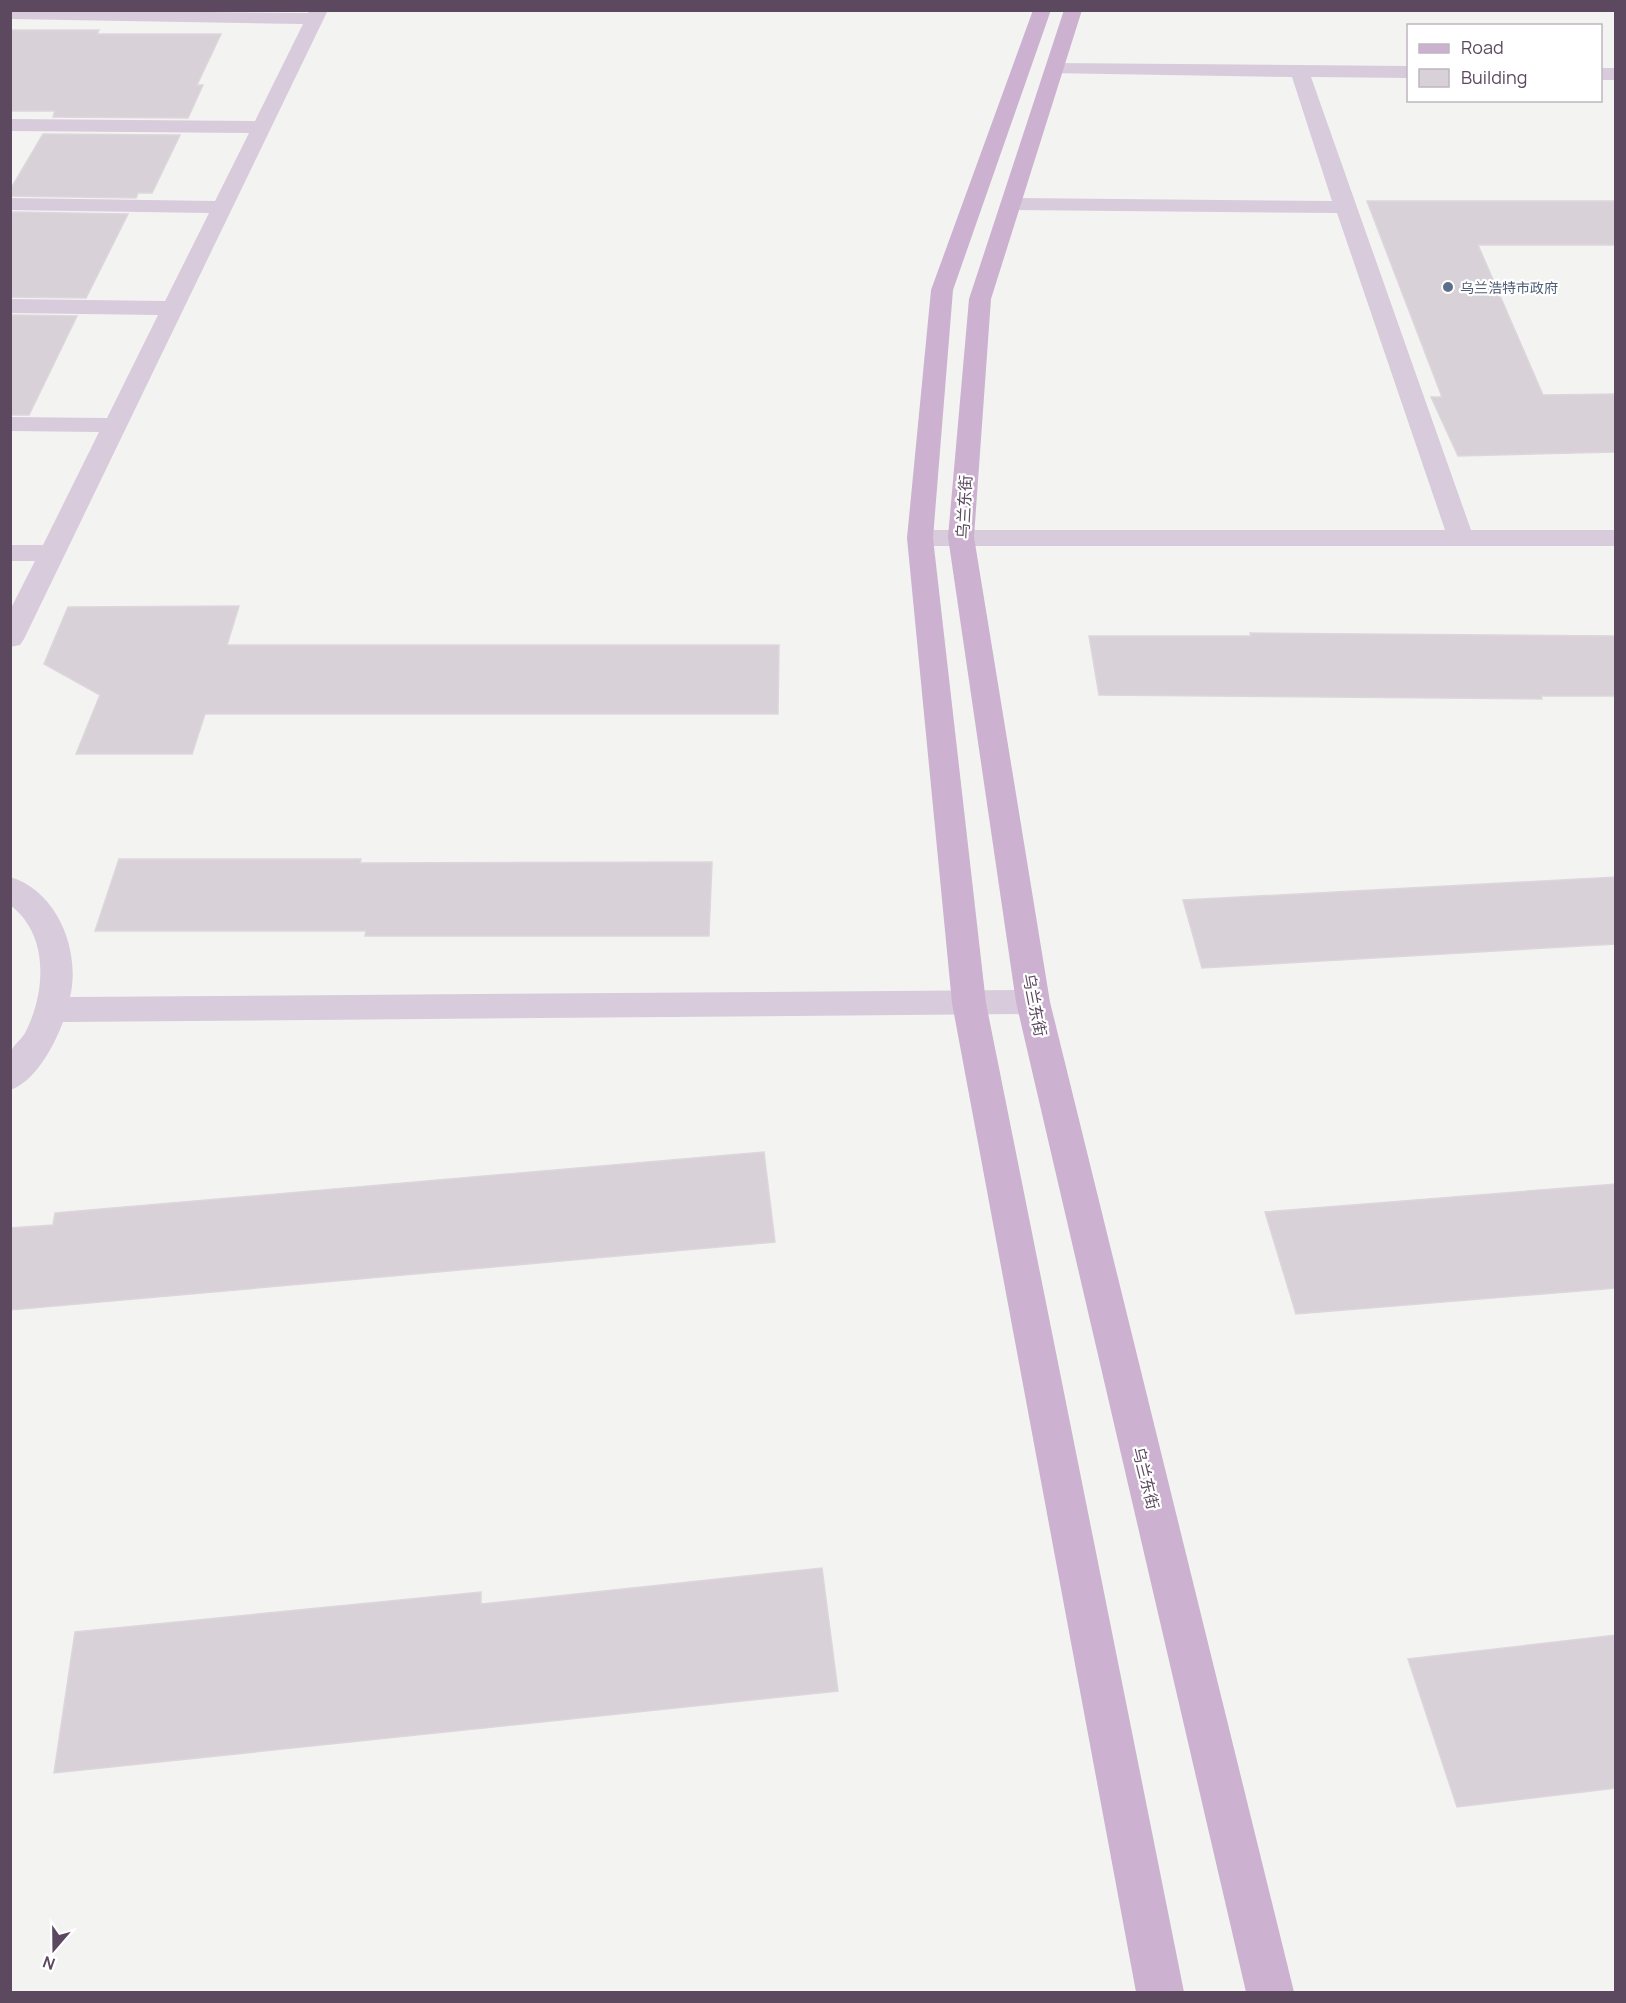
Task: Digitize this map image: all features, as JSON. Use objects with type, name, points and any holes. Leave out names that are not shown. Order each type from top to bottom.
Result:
[{"type":"main road","points":[[1042,10],[942,290],[920,538],[969,1002],[1160,1992]]},
{"type":"main road","name":"乌兰东街","points":[[1073,10],[980,300],[961,537],[1033,1002],[1270,1992]]},
{"type":"street","points":[[10,14],[317,15],[10,639]]},
{"type":"street","points":[[1054,69],[1407,72]]},
{"type":"street","points":[[1300,71],[1461,538]]},
{"type":"street","points":[[10,125],[261,128]]},
{"type":"street","points":[[10,204],[222,207]]},
{"type":"street","points":[[1011,204],[1345,207]]},
{"type":"street","points":[[10,306],[172,308]]},
{"type":"street","points":[[10,424],[115,425]]},
{"type":"street","points":[[920,538],[1616,538]]},
{"type":"street","points":[[10,553],[52,553]]},
{"type":"street","points":[[10,888],[26,898],[52,935],[59,981],[43,1032],[10,1077]]},
{"type":"street","points":[[50,1010],[1033,1002]]},
{"type":"building","points":[[10,30],[99,30],[97,34],[221,34],[197,85],[203,85],[188,118],[53,117],[55,111],[10,111]]},
{"type":"building","points":[[43,134],[180,135],[152,193],[138,193],[136,198],[10,196],[10,190]]},
{"type":"building","points":[[1367,201],[1616,201],[1616,245],[1478,245],[1543,395],[1616,394],[1616,452],[1458,456],[1431,397],[1442,397]]},
{"type":"building","points":[[10,212],[128,214],[86,298],[10,297]]},
{"type":"building","points":[[10,315],[77,316],[29,415],[10,415]]},
{"type":"building","points":[[239,606],[227,645],[779,645],[778,714],[205,714],[192,754],[76,754],[100,695],[44,664],[68,607]]},
{"type":"building","points":[[1250,633],[1616,636],[1616,696],[1541,696],[1542,699],[1099,695],[1089,636],[1251,636]]},
{"type":"building","points":[[119,859],[361,859],[360,863],[712,862],[709,936],[365,936],[366,931],[95,931]]},
{"type":"building","points":[[1616,877],[1616,944],[1202,968],[1183,900]]},
{"type":"building","points":[[764,1152],[775,1242],[10,1310],[10,1228],[53,1225],[55,1213]]},
{"type":"building","points":[[1616,1184],[1616,1288],[1296,1314],[1265,1212]]},
{"type":"building","points":[[822,1568],[838,1691],[54,1773],[75,1632],[481,1592],[481,1604]]},
{"type":"building","points":[[1616,1635],[1616,1788],[1457,1807],[1408,1659]]},
{"type":"place","name":"乌兰浩特市政府","points":[[1448,287]]}]
